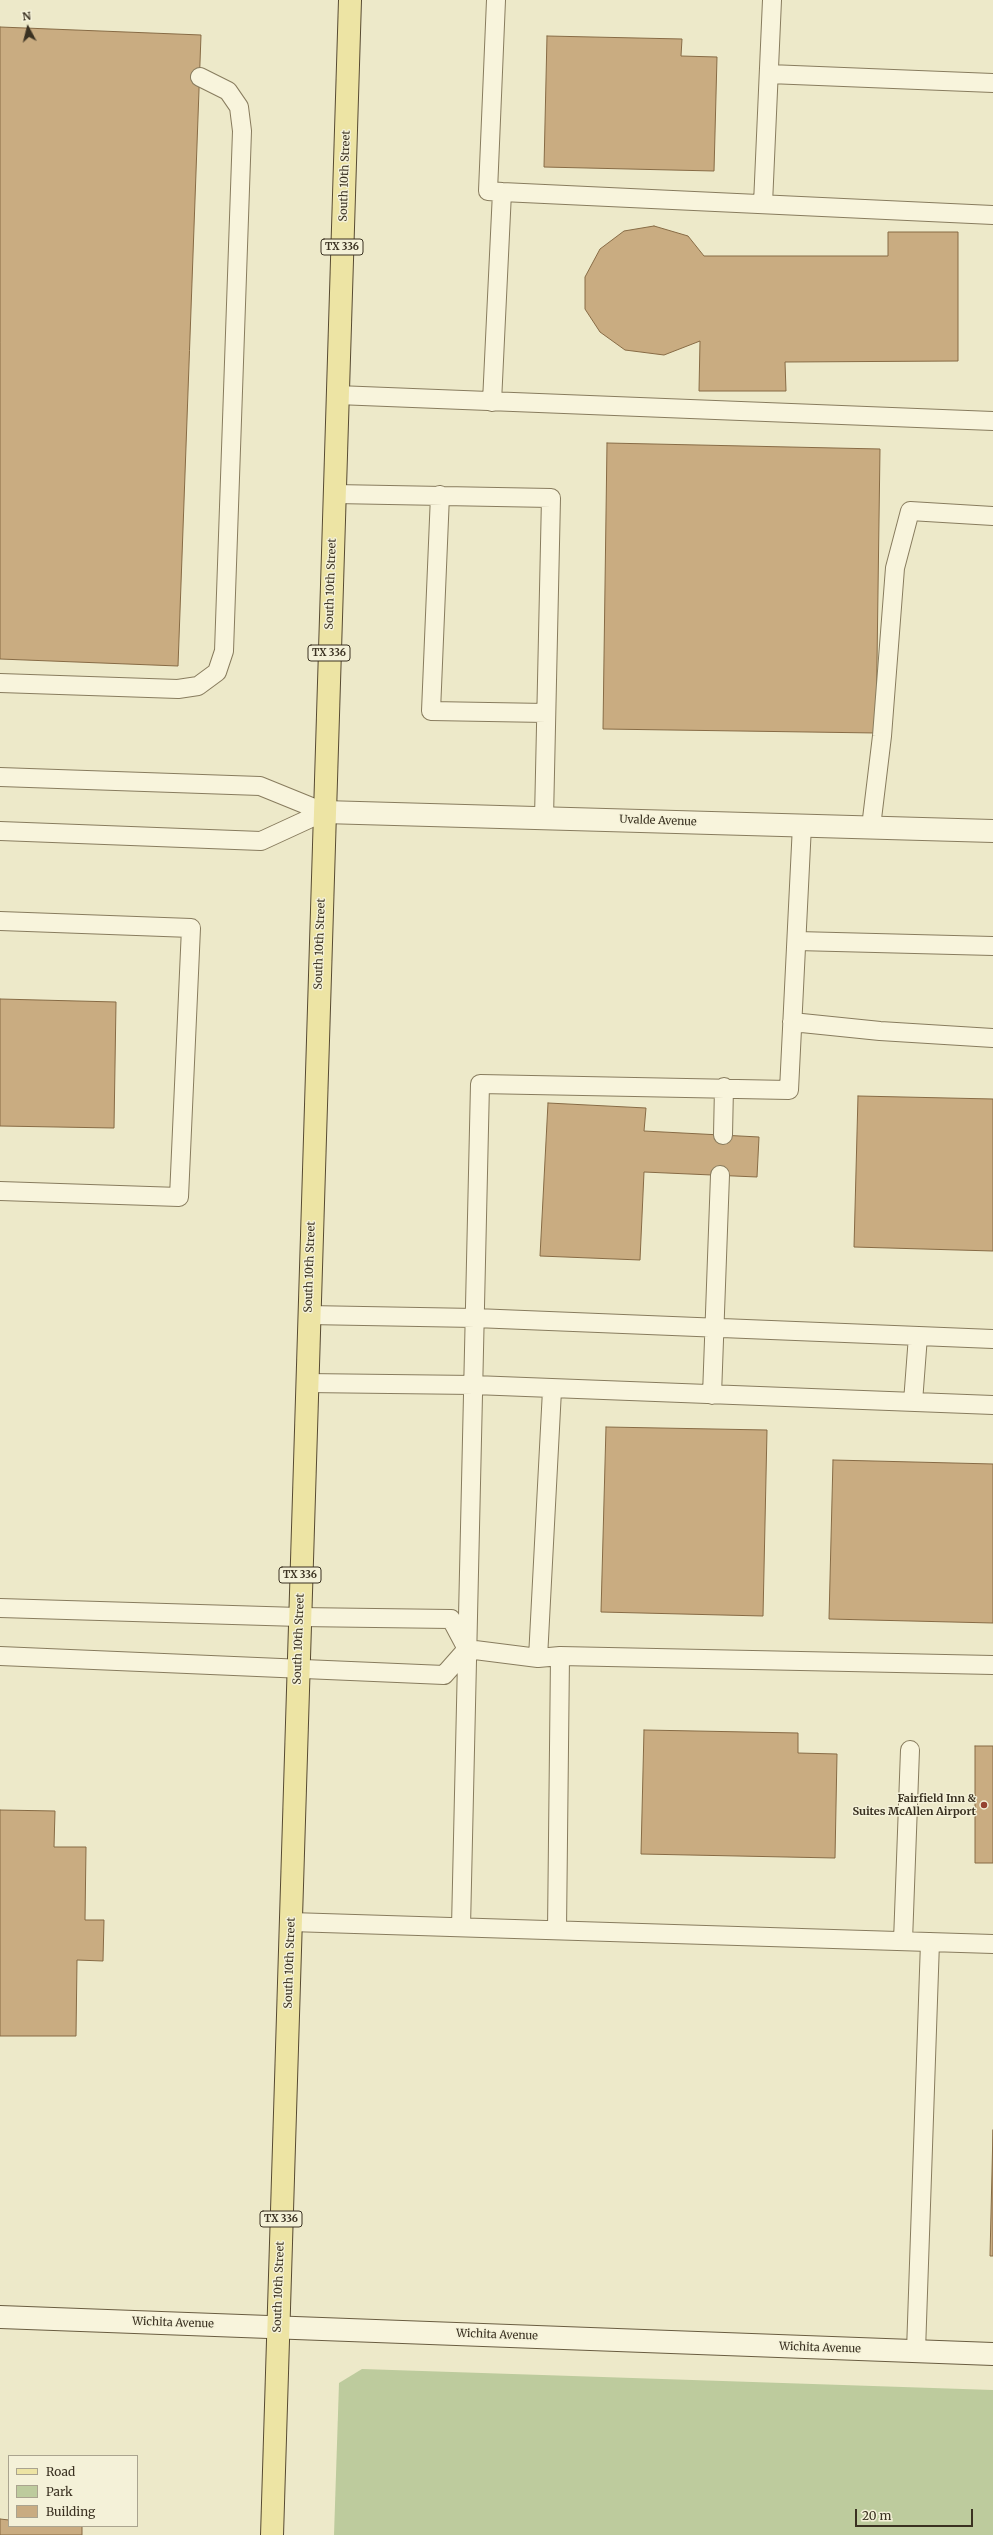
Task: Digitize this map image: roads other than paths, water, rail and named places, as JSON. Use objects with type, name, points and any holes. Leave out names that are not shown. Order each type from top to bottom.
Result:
[{"type":"main road","name":"South 10th Street","points":[[272,2535],[308,1316],[350,0]]},
{"type":"street","name":"Uvalde Avenue","points":[[324,812],[993,831]]},
{"type":"street","name":"Wichita Avenue","points":[[0,2317],[993,2354]]},
{"type":"lane","points":[[496,0],[488,191],[993,215]]},
{"type":"lane","points":[[762,204],[772,0]]},
{"type":"lane","points":[[769,74],[993,83]]},
{"type":"lane","points":[[0,683],[178,689],[198,686],[217,672],[224,651],[242,131],[239,107],[228,91],[200,78]]},
{"type":"lane","points":[[492,402],[502,192]]},
{"type":"lane","points":[[337,396],[993,421]]},
{"type":"lane","points":[[334,494],[551,498],[544,818]]},
{"type":"lane","points":[[440,495],[431,711],[546,713]]},
{"type":"lane","points":[[871,827],[882,736],[895,568],[910,511],[993,516]]},
{"type":"lane","points":[[0,777],[260,786],[324,812]]},
{"type":"lane","points":[[0,831],[261,841],[324,812]]},
{"type":"lane","points":[[461,1927],[480,1084],[789,1090],[802,825]]},
{"type":"lane","points":[[0,921],[191,928],[179,1197],[0,1191]]},
{"type":"lane","points":[[797,941],[993,946]]},
{"type":"lane","points":[[792,1022],[880,1031],[993,1038]]},
{"type":"lane","points":[[722,1135],[724,1088]]},
{"type":"lane","points":[[712,1395],[720,1176]]},
{"type":"lane","points":[[308,1316],[475,1318],[993,1339]]},
{"type":"lane","points":[[913,1402],[918,1336]]},
{"type":"lane","points":[[306,1383],[474,1385],[552,1390],[993,1405]]},
{"type":"lane","points":[[538,1658],[552,1390]]},
{"type":"lane","points":[[0,1608],[299,1617],[451,1619],[467,1649]]},
{"type":"lane","points":[[467,1649],[538,1658],[560,1656],[993,1665]]},
{"type":"lane","points":[[0,1656],[444,1675],[467,1649]]},
{"type":"lane","points":[[557,1930],[560,1656]]},
{"type":"lane","points":[[903,1941],[910,1750]]},
{"type":"lane","points":[[291,1922],[993,1944]]},
{"type":"lane","points":[[916,2351],[930,1942]]},
{"type":"place","name":"Fairfield Inn & Suites McAllen Airport","points":[[984,1805]]}]
